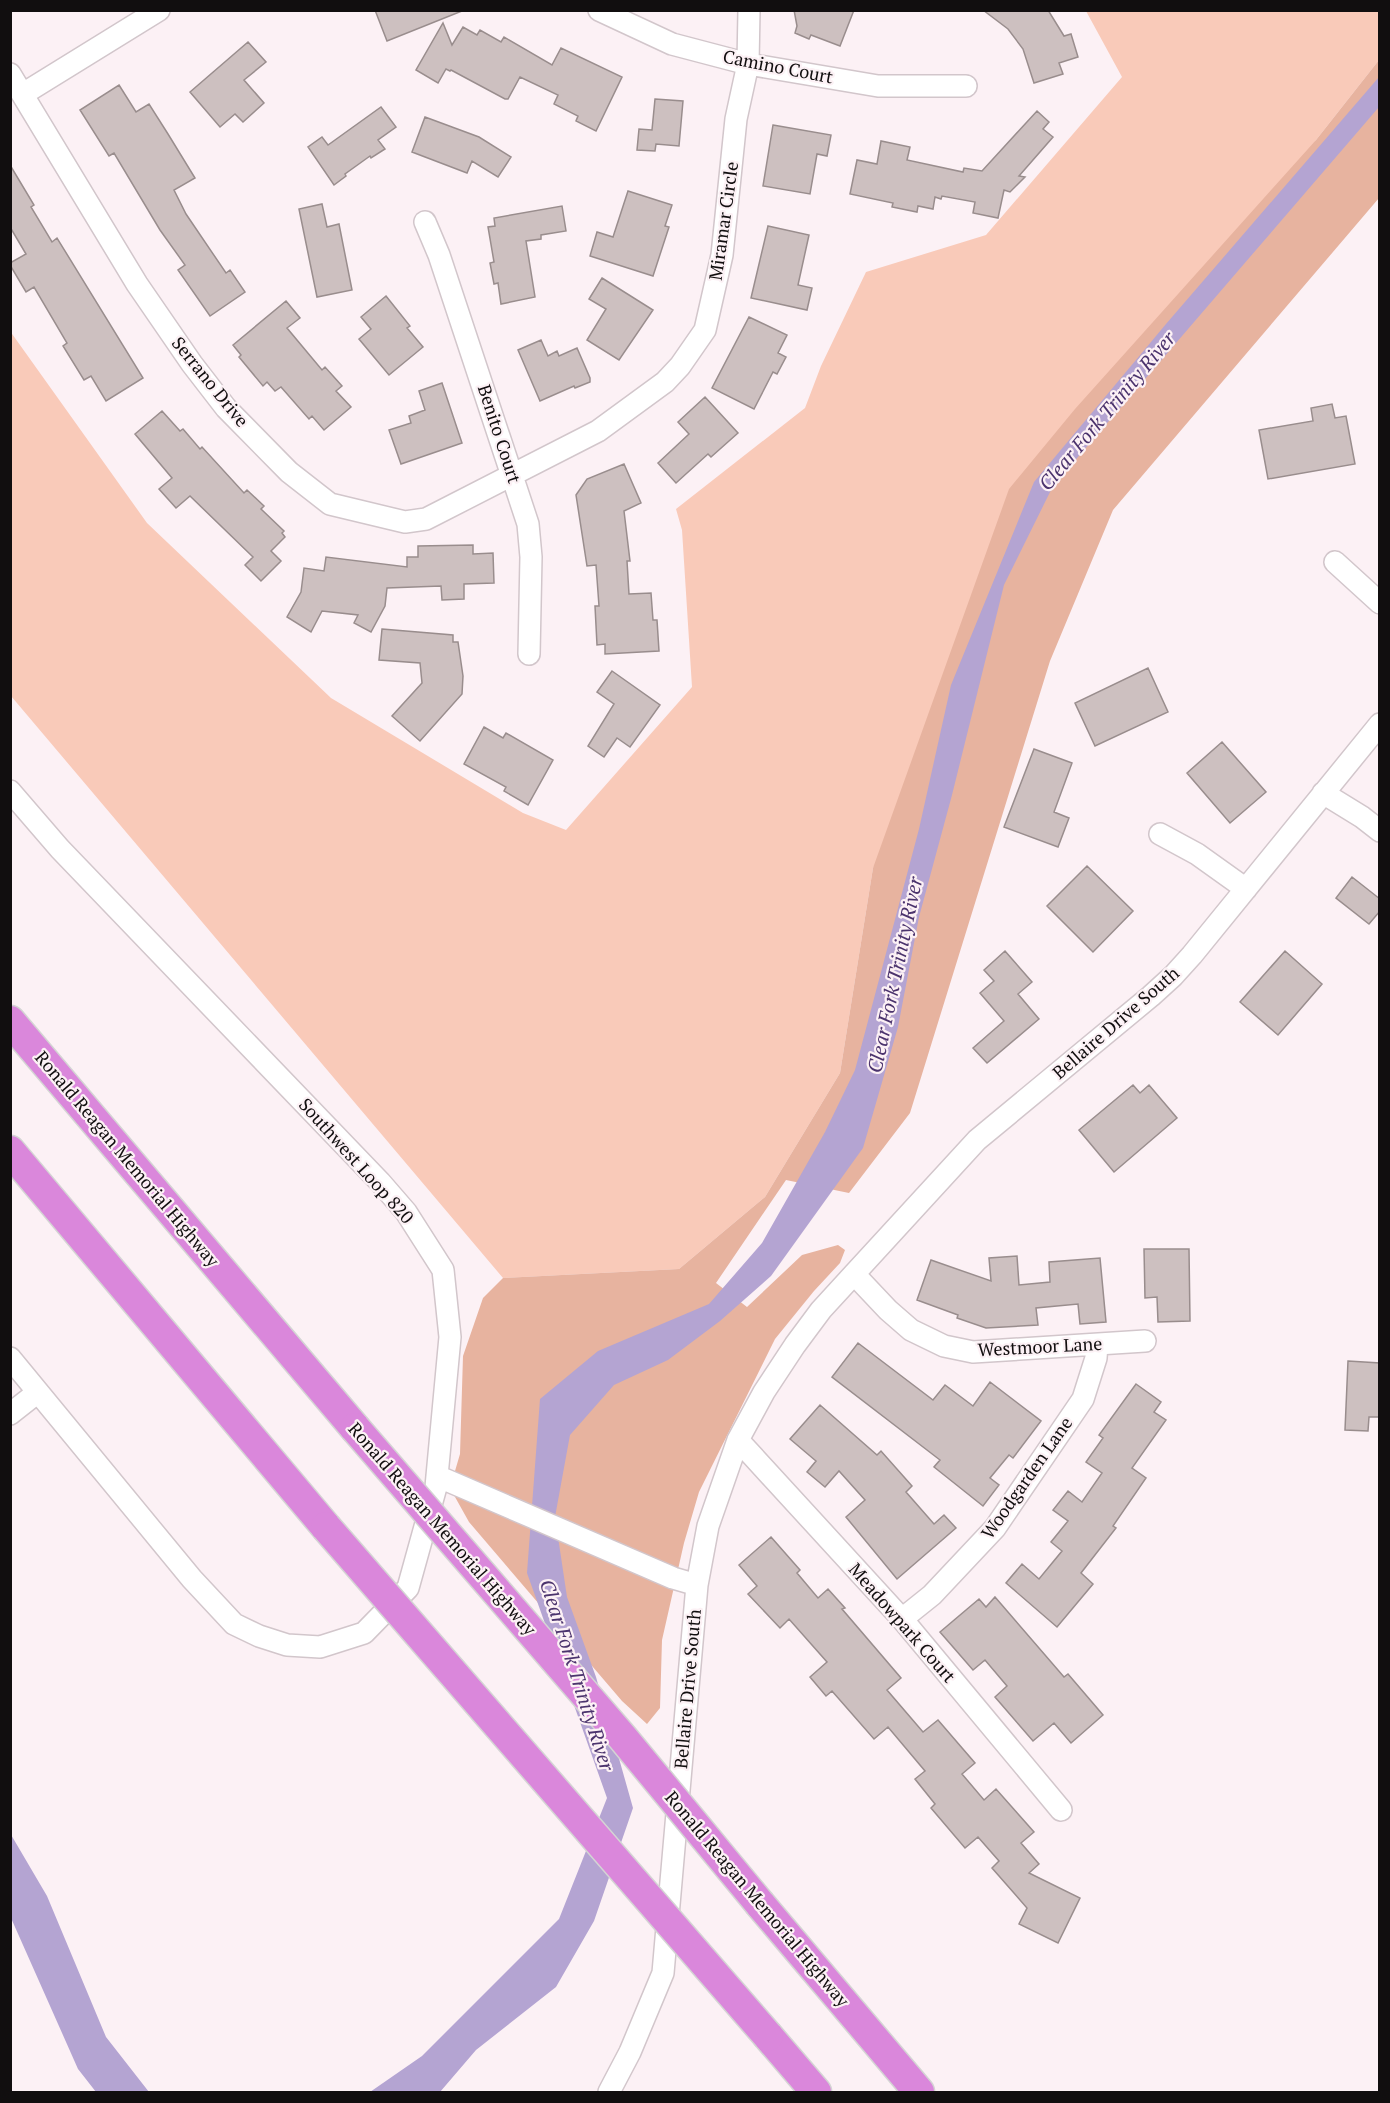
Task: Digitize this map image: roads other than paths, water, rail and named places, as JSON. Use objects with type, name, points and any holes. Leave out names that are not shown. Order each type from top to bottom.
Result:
[{"type":"highway","name":"Ronald Reagan Memorial Highway","points":[[10,1021],[355,1428],[622,1738],[919,2092]]},
{"type":"highway","points":[[10,1150],[326,1527],[816,2092]]},
{"type":"street","points":[[23,94],[159,10]]},
{"type":"street","name":"Camino Court","points":[[599,10],[672,44],[748,64],[878,86],[966,86]]},
{"type":"street","name":"Miramar Circle","points":[[512,475],[598,431],[665,382],[680,366],[705,330],[722,255],[736,118],[748,64],[749,10]]},
{"type":"street","name":"Serrano Drive","points":[[10,74],[137,284],[192,364],[226,408],[289,472],[330,504],[405,522],[426,519],[512,475]]},
{"type":"street","name":"Benito Court","points":[[425,222],[439,255],[528,524],[531,557],[529,654]]},
{"type":"street","points":[[1335,562],[1380,603]]},
{"type":"street","name":"Bellaire Drive South","points":[[609,2092],[630,2052],[663,1973],[697,1585],[708,1526],[738,1440],[764,1392],[821,1310],[977,1140],[1151,996],[1173,975],[1380,724]]},
{"type":"street","name":"Southwest Loop 820","points":[[10,791],[60,849],[380,1182],[406,1212],[442,1270],[450,1337],[436,1487],[408,1588],[364,1634],[320,1647],[287,1645],[259,1636],[234,1624],[192,1579],[10,1358]]},
{"type":"street","points":[[1323,793],[1380,831]]},
{"type":"street","points":[[1160,834],[1197,854],[1246,889]]},
{"type":"street","name":"Westmoor Lane","points":[[854,1274],[888,1310],[911,1330],[944,1346],[973,1352],[1145,1341]]},
{"type":"street","name":"Woodgarden Lane","points":[[902,1619],[932,1595],[995,1528],[1083,1399],[1098,1345]]},
{"type":"street","points":[[10,1414],[38,1392]]},
{"type":"street","name":"Meadowpark Court","points":[[738,1440],[902,1619],[1061,1810]]},
{"type":"street","points":[[437,1476],[673,1578],[697,1585]]},
{"type":"water","name":"Clear Fork Trinity River","points":[[1379,77],[1379,107],[1053,486],[1004,585],[919,917],[898,1027],[863,1148],[771,1276],[720,1321],[668,1360],[614,1385],[570,1435],[555,1517],[567,1597],[596,1677],[633,1808],[594,1921],[556,1987],[476,2050],[440,2092],[370,2092],[422,2056],[559,1919],[607,1798],[527,1573],[540,1399],[598,1351],[709,1304],[762,1243],[825,1132],[855,1070],[919,829],[951,685],[1034,482],[1166,324]]},
{"type":"water","points":[[10,1833],[47,1896],[106,2037],[149,2092],[96,2092],[78,2069],[11,1918]]}]
